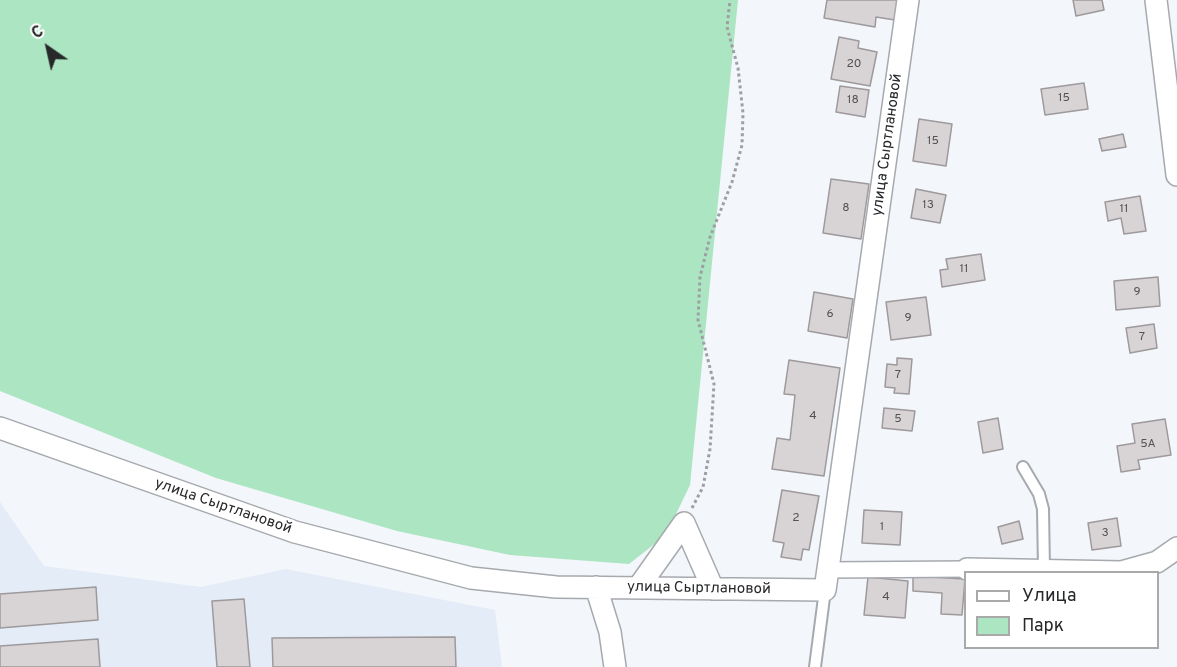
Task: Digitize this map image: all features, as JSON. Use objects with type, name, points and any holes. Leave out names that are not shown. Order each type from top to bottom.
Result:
[{"type":"street","name":"улица Сыртлановой","points":[[0,428],[306,535],[471,578],[556,587],[713,589],[827,580],[908,0]]},
{"type":"street","points":[[1156,0],[1177,175]]},
{"type":"street","points":[[638,588],[684,523]]},
{"type":"street","points":[[684,523],[713,589]]},
{"type":"street","points":[[1125,571],[1157,562],[1177,548]]},
{"type":"street","points":[[827,580],[967,569],[1082,571]]},
{"type":"street","points":[[596,587],[610,632],[615,667]]},
{"type":"lane","points":[[1023,467],[1039,494],[1043,509],[1044,570]]},
{"type":"lane","points":[[815,667],[827,580]]},
{"type":"path","points":[[684,523],[703,487],[711,438],[714,384],[698,320],[700,277],[710,237],[732,182],[742,145],[742,102],[738,68],[727,27],[730,0]]},
{"type":"shaded area","points":[[0,502],[44,566],[201,587],[286,569],[495,610],[502,667],[0,667]]},
{"type":"green space","points":[[0,0],[738,0],[690,485],[666,535],[629,564],[510,555],[397,531],[216,478],[0,391]]},
{"type":"building","points":[[827,0],[898,0],[895,20],[876,17],[875,27],[824,18]]},
{"type":"building","points":[[1073,0],[1102,0],[1104,10],[1076,16]]},
{"type":"building","points":[[839,37],[859,41],[858,48],[877,52],[870,86],[831,79]]},
{"type":"building","points":[[1084,83],[1088,109],[1045,115],[1041,89]]},
{"type":"building","points":[[840,86],[869,90],[865,117],[836,112]]},
{"type":"building","points":[[919,119],[952,124],[946,166],[913,161]]},
{"type":"building","points":[[1123,134],[1126,147],[1102,151],[1099,139]]},
{"type":"building","points":[[831,179],[869,184],[861,239],[823,233]]},
{"type":"building","points":[[916,189],[946,195],[940,223],[911,218]]},
{"type":"building","points":[[1140,196],[1146,231],[1124,234],[1121,218],[1108,221],[1105,202]]},
{"type":"building","points":[[981,254],[985,280],[942,287],[940,270],[948,269],[946,259]]},
{"type":"building","points":[[1158,277],[1160,306],[1116,310],[1114,281]]},
{"type":"building","points":[[814,292],[853,299],[847,338],[808,331]]},
{"type":"building","points":[[926,297],[931,335],[891,340],[886,302]]},
{"type":"building","points":[[1154,324],[1157,348],[1130,353],[1126,328]]},
{"type":"building","points":[[897,358],[912,359],[909,394],[894,393],[895,388],[885,387],[887,364],[897,365]]},
{"type":"building","points":[[789,360],[840,368],[824,476],[772,469],[777,438],[790,440],[795,395],[784,394]]},
{"type":"building","points":[[884,408],[915,411],[912,431],[882,428]]},
{"type":"building","points":[[998,418],[1003,449],[983,453],[978,422]]},
{"type":"building","points":[[1165,419],[1171,455],[1138,460],[1140,469],[1121,472],[1117,446],[1135,443],[1132,424]]},
{"type":"building","points":[[782,490],[819,496],[809,550],[803,549],[801,560],[781,557],[784,543],[773,541]]},
{"type":"building","points":[[864,510],[902,512],[900,545],[862,543]]},
{"type":"building","points":[[1117,518],[1121,546],[1092,550],[1088,523]]},
{"type":"building","points":[[1019,521],[1023,539],[1002,544],[998,527]]},
{"type":"building","points":[[913,576],[964,579],[962,615],[941,614],[942,593],[913,591]]},
{"type":"building","points":[[868,577],[908,581],[905,618],[864,615]]},
{"type":"building","points":[[96,587],[98,620],[0,628],[0,594]]},
{"type":"building","points":[[244,599],[250,667],[217,667],[212,601]]},
{"type":"building","points":[[455,637],[456,667],[273,667],[272,638]]},
{"type":"building","points":[[98,639],[100,667],[0,667],[0,646]]}]
